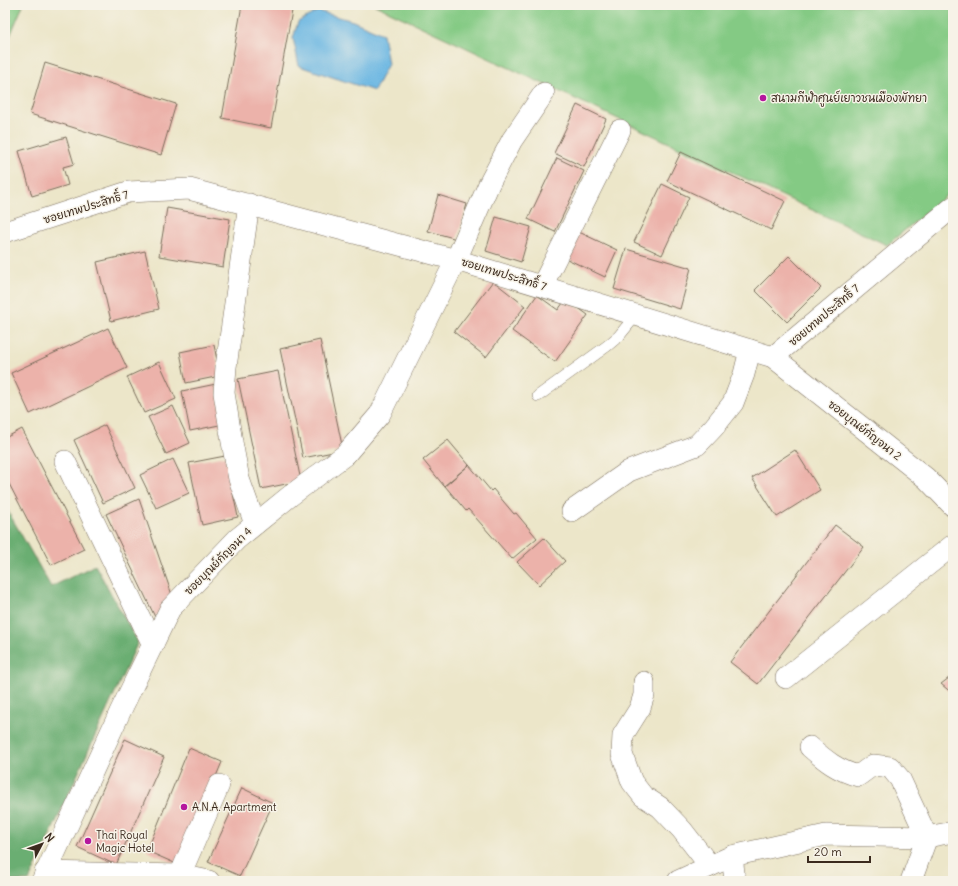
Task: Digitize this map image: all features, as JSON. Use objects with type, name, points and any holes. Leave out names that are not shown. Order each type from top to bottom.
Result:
[{"type":"street","name":"ซอยบุณย์กัญจนา 4","points":[[44,876],[120,710],[170,609],[237,539],[290,496],[345,455],[380,414],[456,260],[489,184],[512,140],[544,93]]},
{"type":"street","points":[[542,286],[620,130]]},
{"type":"street","name":"ซอยเทพประสิทธิ์ 7","points":[[5,232],[128,192],[189,189],[456,260],[773,357],[953,207]]},
{"type":"street","points":[[249,204],[227,359],[224,394],[239,479],[255,524]]},
{"type":"street","points":[[572,511],[629,471],[697,445],[714,427],[732,403],[744,374],[750,350]]},
{"type":"street","name":"ซอยบุณย์กัญจนา 2","points":[[773,357],[926,478],[953,506]]},
{"type":"street","points":[[65,461],[153,645]]},
{"type":"street","points":[[786,678],[953,545]]},
{"type":"street","points":[[644,682],[644,695],[640,708],[623,735],[622,754],[632,782],[643,796],[660,806],[682,830],[710,866]]},
{"type":"street","points":[[810,747],[829,764],[845,773],[858,776],[873,765],[890,767],[900,779],[926,837],[911,881]]},
{"type":"street","points":[[44,876],[195,879],[219,785]]},
{"type":"street","points":[[678,881],[732,856],[826,835],[926,837],[953,832]]},
{"type":"street","points":[[732,856],[735,881]]},
{"type":"lane","points":[[538,396],[607,346],[619,336],[636,315]]},
{"type":"green space","points":[[5,5],[23,5],[5,48]]},
{"type":"green space","name":"สนามกีฬาศูนย์เยาวชนเมืองพัทยา","points":[[375,5],[953,5],[953,190],[887,245]]},
{"type":"green space","points":[[5,506],[51,587],[95,565],[138,642],[29,881],[5,881]]},
{"type":"water","points":[[318,11],[353,21],[383,34],[388,64],[374,91],[299,66],[293,38],[298,22]]},
{"type":"building","points":[[242,5],[293,5],[271,128],[222,118]]},
{"type":"building","points":[[45,63],[176,104],[161,155],[30,114]]},
{"type":"building","points":[[577,105],[606,119],[584,167],[554,153]]},
{"type":"building","points":[[66,137],[74,164],[63,167],[68,185],[32,196],[19,151]]},
{"type":"building","points":[[681,152],[785,201],[771,230],[667,181]]},
{"type":"building","points":[[557,158],[584,171],[555,232],[528,219]]},
{"type":"building","points":[[662,184],[689,197],[662,255],[634,242]]},
{"type":"building","points":[[438,195],[467,204],[457,239],[428,231]]},
{"type":"building","points":[[167,208],[230,219],[223,267],[159,256]]},
{"type":"building","points":[[496,217],[531,227],[521,262],[486,251]]},
{"type":"building","points":[[579,232],[617,250],[605,277],[567,259]]},
{"type":"building","points":[[626,249],[691,268],[680,309],[614,289]]},
{"type":"building","points":[[145,251],[159,309],[111,321],[97,262]]},
{"type":"building","points":[[789,256],[821,288],[787,322],[755,290]]},
{"type":"building","points":[[493,281],[525,306],[486,357],[454,332]]},
{"type":"building","points":[[537,295],[558,310],[566,299],[588,315],[555,362],[512,331]]},
{"type":"building","points":[[108,328],[127,368],[30,414],[11,373]]},
{"type":"building","points":[[320,340],[343,450],[303,458],[280,349]]},
{"type":"building","points":[[214,345],[220,376],[186,383],[180,352]]},
{"type":"building","points":[[159,362],[176,399],[144,413],[127,377]]},
{"type":"building","points":[[278,371],[301,481],[261,489],[238,379]]},
{"type":"building","points":[[216,384],[224,424],[190,431],[182,391]]},
{"type":"building","points":[[173,406],[190,443],[166,454],[148,417]]},
{"type":"building","points":[[105,425],[135,488],[103,503],[74,440]]},
{"type":"building","points":[[22,429],[84,549],[51,565],[5,476],[5,438]]},
{"type":"building","points":[[448,440],[469,465],[444,486],[423,460]]},
{"type":"building","points":[[795,450],[820,490],[777,517],[752,478]]},
{"type":"building","points":[[225,456],[238,517],[202,525],[189,463]]},
{"type":"building","points":[[173,459],[189,493],[156,508],[140,475]]},
{"type":"building","points":[[469,465],[491,491],[493,489],[514,514],[516,513],[537,538],[512,559],[468,509],[466,511],[445,486]]},
{"type":"building","points":[[139,499],[172,595],[155,617],[106,514]]},
{"type":"building","points":[[835,525],[864,547],[758,684],[730,662]]},
{"type":"building","points":[[544,538],[565,561],[539,585],[517,562]]},
{"type":"building","points":[[953,675],[953,694],[941,684]]},
{"type":"building","points":[[125,739],[164,757],[116,865],[77,847]]},
{"type":"building","name":"A.N.A. Apartment","points":[[189,748],[222,762],[179,865],[147,851]]},
{"type":"building","points":[[242,788],[273,803],[240,876],[208,862]]},
{"type":"place","name":"สนามกีฬาศูนย์เยาวชนเมืองพัทยา","points":[[763,98]]},
{"type":"place","name":"A.N.A. Apartment","points":[[184,807]]},
{"type":"place","name":"Thai Royal Magic Hotel","points":[[88,841]]}]
